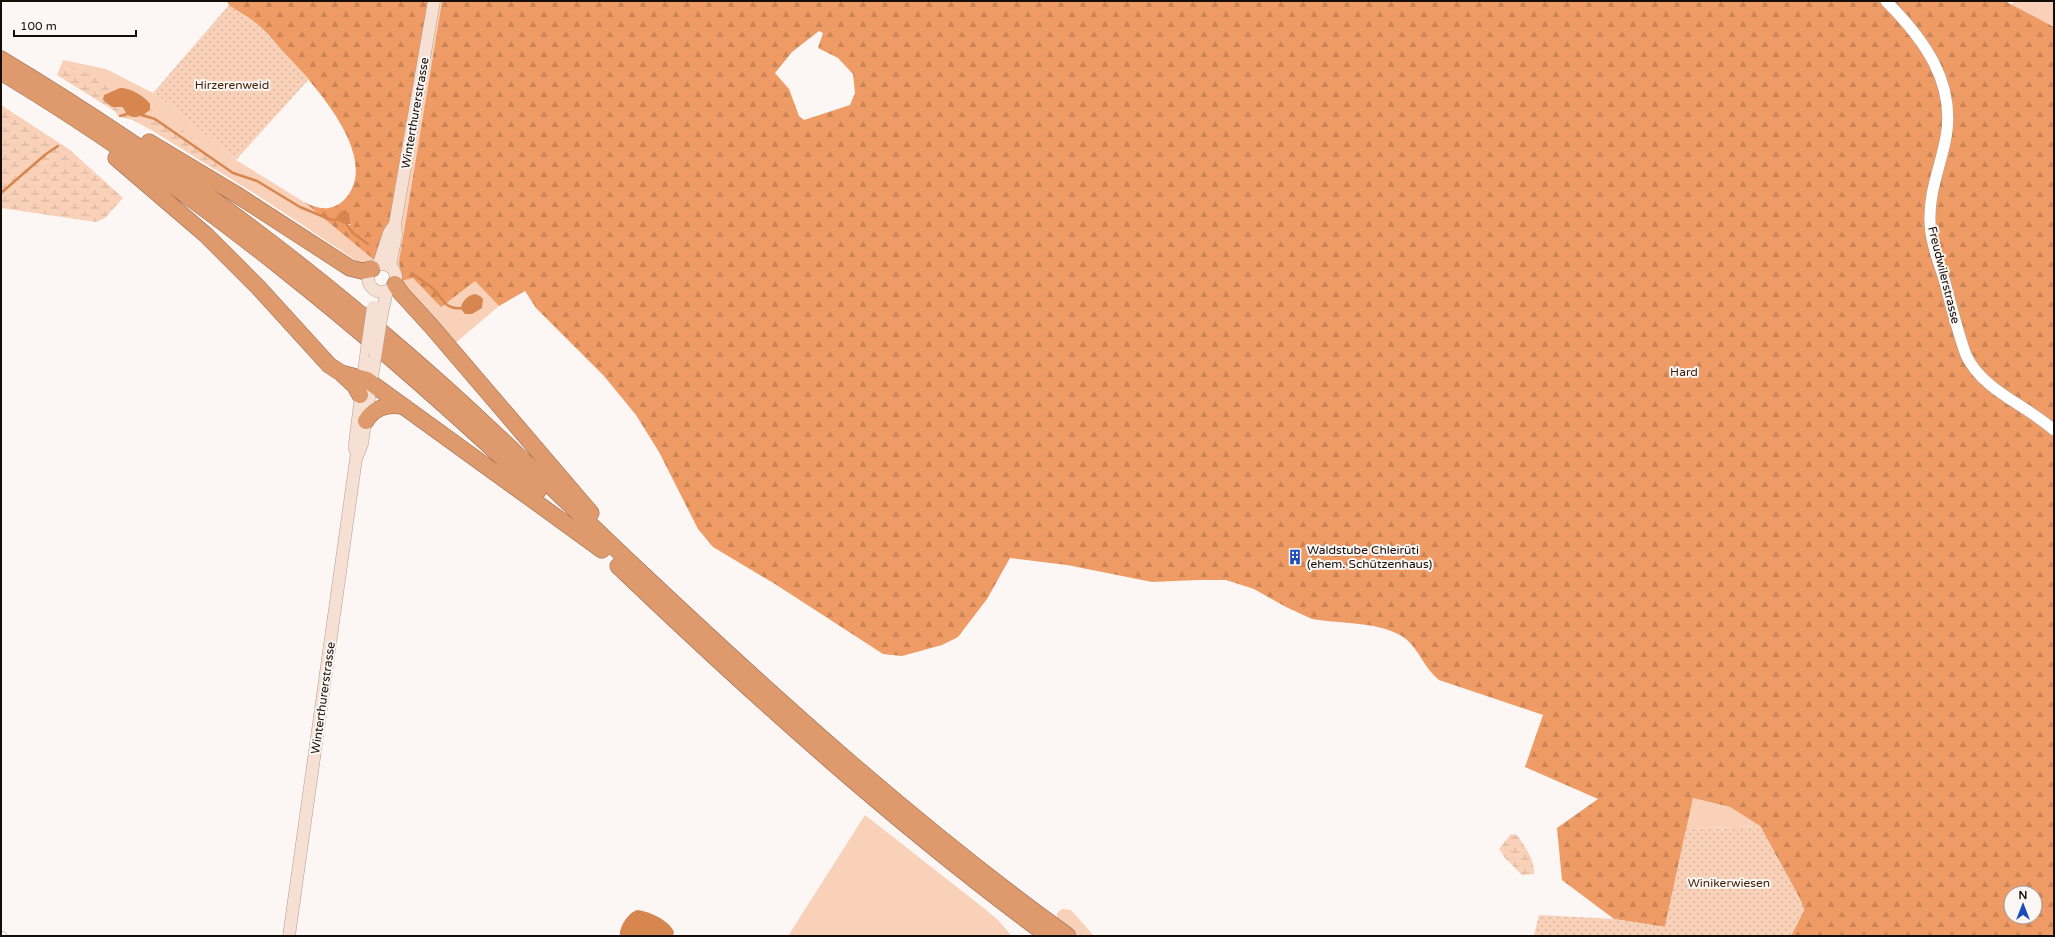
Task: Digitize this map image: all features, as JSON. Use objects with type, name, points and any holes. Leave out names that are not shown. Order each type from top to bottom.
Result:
[{"type":"highway","points":[[1,60],[159,147],[234,193],[350,268],[362,271],[380,266]]},
{"type":"highway","points":[[20,71],[108,126],[160,161],[285,253],[355,309],[458,400],[781,703],[886,794],[968,861],[1068,936]]},
{"type":"highway","points":[[1,72],[147,167],[284,268],[353,324],[441,401],[602,550],[716,659],[825,758],[965,874],[1048,936]]},
{"type":"highway","points":[[34,93],[127,166],[206,235],[258,286],[320,356],[355,386],[360,395]]},
{"type":"highway","points":[[386,288],[400,293],[432,327],[568,484],[636,568]]},
{"type":"highway","points":[[341,373],[367,381],[602,550]]},
{"type":"highway","points":[[366,420],[379,408],[394,405],[405,407]]},
{"type":"main road","name":"Winterthurerstrasse","points":[[386,288],[369,280],[380,266],[396,235],[395,224],[434,1]]},
{"type":"main road","name":"Winterthurerstrasse","points":[[289,936],[356,460],[362,444],[366,420],[367,348],[386,288],[395,272],[380,266]]},
{"type":"main road","name":"Winterthurerstrasse","points":[[356,460],[354,443],[360,395],[367,381],[375,358],[378,310]]},
{"type":"street","name":"Freudwilerstrasse","points":[[1886,1],[1923,44],[1933,60],[1946,89],[1948,126],[1933,185],[1930,222],[1934,244],[1966,355],[1971,366],[1984,382],[2031,412],[2054,430]]},
{"type":"green space","points":[[227,1],[434,1],[407,162],[379,264],[304,202],[319,208],[334,207],[343,201],[354,184],[356,165],[350,144],[340,123],[311,83],[268,34],[254,21],[229,5]],"holes":[[[348,211],[351,223],[350,225],[336,220]]]},
{"type":"green space","points":[[434,1],[442,1],[399,267],[393,269],[387,265],[372,269],[358,262],[257,195],[153,131],[133,120],[118,116],[115,111],[57,75],[63,60],[106,69],[153,93],[174,108],[236,160],[304,202],[379,264]]},
{"type":"green space","name":"Hard","points":[[442,1],[2005,1],[2054,27],[2054,936],[1791,936],[1804,910],[1799,897],[1760,826],[1730,807],[1693,798],[1665,927],[1614,919],[1562,880],[1557,828],[1598,799],[1525,767],[1543,715],[1439,680],[1429,670],[1411,644],[1397,633],[1374,626],[1312,619],[1286,607],[1254,589],[1226,580],[1152,582],[1067,565],[1010,558],[987,599],[958,637],[942,645],[902,656],[883,654],[775,584],[713,547],[698,529],[659,452],[636,415],[604,376],[536,308],[525,291],[499,306],[475,281],[441,307],[413,278],[401,281],[399,262]],"holes":[[[819,31],[823,33],[818,48],[838,58],[853,74],[855,93],[850,105],[804,120],[799,116],[789,89],[775,73],[792,52]]]},
{"type":"green space","points":[[2015,1],[2054,1],[2054,27],[2011,5]]},
{"type":"green space","name":"Hirzerenweid","points":[[229,5],[257,24],[309,79],[236,160],[174,108],[153,93]]},
{"type":"green space","points":[[61,66],[69,69],[74,68],[123,88],[103,95],[112,107],[122,107],[126,112],[138,116],[149,111],[151,108],[163,122],[182,129],[205,150],[218,156],[222,162],[214,169],[153,131],[133,120],[118,116],[115,111],[57,75]]},
{"type":"green space","points":[[1,105],[70,150],[123,198],[105,218],[96,222],[1,208]]},
{"type":"green space","points":[[413,278],[475,281],[499,306],[453,345],[401,281]]},
{"type":"green space","points":[[1693,798],[1730,807],[1760,826],[1686,829]]},
{"type":"green space","points":[[865,815],[997,919],[1012,936],[788,936]]},
{"type":"green space","name":"Winikerwiesen","points":[[1760,826],[1802,903],[1804,910],[1791,936],[1534,936],[1539,915],[1614,919],[1665,927],[1686,829]]},
{"type":"green space","points":[[1511,834],[1517,835],[1526,848],[1533,863],[1534,874],[1522,875],[1505,858],[1499,849]]},
{"type":"green space","points":[[1062,909],[1071,910],[1094,936],[1079,936],[1057,919],[1057,913]]},
{"type":"shaded area","points":[[120,88],[128,89],[148,101],[150,104],[150,110],[142,115],[134,117],[127,114],[122,107],[112,107],[103,100],[104,95]]},
{"type":"shaded area","points":[[346,210],[349,213],[351,224],[345,224],[335,220],[340,212]]},
{"type":"shaded area","points":[[475,294],[483,299],[482,308],[472,314],[465,314],[461,309],[462,304],[467,297]]},
{"type":"shaded area","points":[[637,910],[653,914],[664,920],[672,928],[674,932],[673,936],[620,936],[621,929],[625,921],[630,914]]},
{"type":"waterway","points":[[120,116],[127,114]]},
{"type":"waterway","points":[[142,115],[155,119],[233,173],[257,181],[300,207],[335,220]]},
{"type":"waterway","points":[[1,193],[46,154],[58,146]]},
{"type":"waterway","points":[[347,225],[353,233],[368,244]]},
{"type":"waterway","points":[[413,274],[429,285],[447,305],[450,307],[461,308]]},
{"type":"place","name":"Waldstube Chleirüti (ehem. Schützenhaus)","points":[[1295,557]]}]
